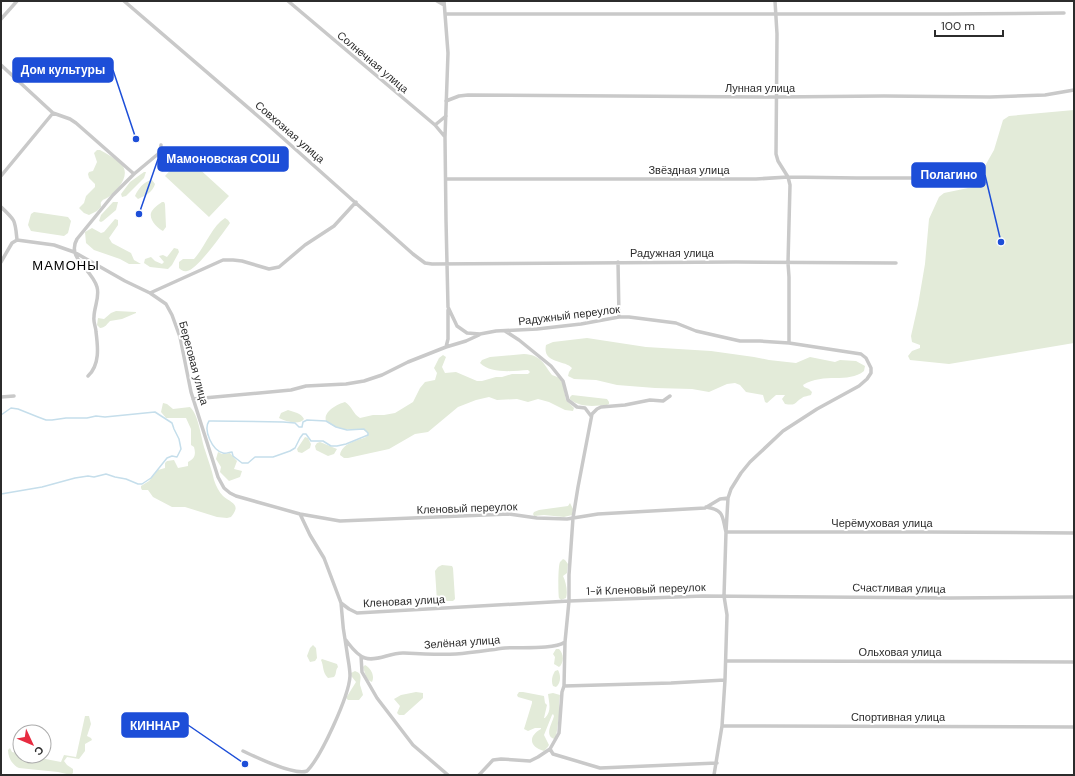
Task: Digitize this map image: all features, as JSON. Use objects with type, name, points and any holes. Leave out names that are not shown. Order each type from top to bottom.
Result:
[{"type":"street","points":[[1,19],[17,1]]},
{"type":"street","name":"Совхозная улица","points":[[124,1],[421,260],[432,264],[447,263]]},
{"type":"street","name":"Солнечная улица","points":[[288,1],[435,125],[445,136]]},
{"type":"street","points":[[437,1],[444,3]]},
{"type":"street","points":[[775,1],[777,34],[776,157],[788,176],[790,189],[788,263],[789,343]]},
{"type":"street","name":"Радужный переулок","points":[[444,3],[448,53],[445,136],[448,307],[460,329],[467,333],[480,334],[581,324],[619,317],[638,318],[676,323],[696,331],[740,341],[789,343],[857,354],[866,358],[872,370],[867,379],[796,422],[774,438],[741,472],[731,489],[728,498]]},
{"type":"street","points":[[446,14],[1064,13]]},
{"type":"street","points":[[1,65],[53,113],[76,123],[134,174]]},
{"type":"street","name":"Лунная улица","points":[[446,101],[459,96],[468,95],[776,97],[1004,96],[1045,95],[1074,90]]},
{"type":"street","points":[[1,176],[53,113]]},
{"type":"street","points":[[435,125],[446,116]]},
{"type":"street","points":[[88,376],[95,368],[97,356],[94,318],[98,298],[98,289],[95,281],[74,252],[74,245],[77,238],[113,195],[134,174],[158,154],[161,145]]},
{"type":"street","name":"Звёздная улица","points":[[446,179],[665,180],[788,176],[932,178]]},
{"type":"street","points":[[150,293],[223,260],[242,261],[269,269],[279,267],[301,248],[334,226],[356,202]]},
{"type":"street","points":[[1,207],[15,222],[17,228],[17,240],[12,243],[1,262]]},
{"type":"street","name":"Береговая улица","points":[[17,240],[54,245],[74,252],[125,281],[150,293],[166,304],[177,327],[183,347],[193,399],[216,472],[224,488],[230,493]]},
{"type":"street","points":[[618,262],[619,317]]},
{"type":"street","name":"Радужная улица","points":[[447,263],[896,263]]},
{"type":"street","points":[[446,347],[448,339],[448,307]]},
{"type":"street","points":[[504,331],[519,340],[551,366],[563,381],[568,400],[577,406],[587,409],[591,416]]},
{"type":"street","points":[[193,399],[291,390],[306,386],[346,384],[364,381],[382,375],[408,362],[446,347],[466,341],[480,334]]},
{"type":"street","points":[[1,397],[14,396]]},
{"type":"street","points":[[479,775],[493,760],[501,759],[530,761],[538,757],[550,749],[559,733],[562,692],[564,686],[565,642],[574,518],[591,416],[601,407],[625,405],[650,400],[663,401],[670,396]]},
{"type":"street","name":"Кленовый переулок","points":[[230,493],[247,500],[300,514],[340,521],[509,514],[537,518],[574,518],[598,514],[706,507],[720,499],[728,498]]},
{"type":"street","points":[[714,775],[722,726],[726,680],[727,615],[724,596],[728,498]]},
{"type":"street","points":[[706,507],[716,509],[721,514],[726,532]]},
{"type":"street","points":[[243,751],[284,768],[303,772],[308,770],[328,736],[347,691],[350,676],[342,603],[324,558],[310,535],[300,514]]},
{"type":"street","name":"Черёмуховая улица","points":[[726,532],[1074,533]]},
{"type":"street","name":"1-й Кленовый переулок","points":[[569,601],[724,596]]},
{"type":"street","name":"Счастливая улица","points":[[724,596],[950,598],[1074,597]]},
{"type":"street","name":"Кленовая улица","points":[[342,603],[352,611],[359,612],[569,601]]},
{"type":"street","points":[[345,638],[354,650],[361,656],[362,672],[369,686],[382,704],[413,745],[448,775]]},
{"type":"street","name":"Зелёная улица","points":[[361,656],[372,658],[399,653],[456,654],[505,648],[553,647],[561,645],[565,642]]},
{"type":"street","name":"Ольховая улица","points":[[727,660],[1074,662]]},
{"type":"street","points":[[564,686],[664,684],[726,680]]},
{"type":"street","name":"Спортивная улица","points":[[722,726],[1074,727]]},
{"type":"street","points":[[550,749],[553,754],[600,768],[716,763]]},
{"type":"green space","points":[[1074,110],[1074,343],[949,364],[910,360],[908,356],[912,351],[920,348],[920,345],[912,342],[911,336],[925,264],[929,219],[939,197],[944,193],[973,187],[994,150],[1003,120],[1009,116]]},
{"type":"green space","points":[[97,150],[111,156],[119,162],[124,168],[125,173],[119,187],[111,195],[102,200],[101,207],[97,211],[89,215],[84,213],[79,208],[84,203],[86,196],[95,187],[95,184],[89,178],[88,174],[89,172],[93,171],[97,162],[94,153]]},
{"type":"green space","points":[[184,155],[229,196],[209,217],[165,176]]},
{"type":"green space","points":[[146,172],[144,178],[126,196],[122,197],[121,194],[130,182]]},
{"type":"green space","points":[[152,180],[155,184],[151,191],[138,199],[135,196],[140,188],[146,182]]},
{"type":"green space","points":[[113,202],[118,202],[116,210],[103,221],[99,221],[101,215]]},
{"type":"green space","points":[[162,202],[165,204],[166,227],[163,231],[154,224],[151,218],[151,213],[153,210]]},
{"type":"green space","points":[[34,212],[68,217],[71,221],[68,233],[64,236],[31,231],[28,225],[31,214]]},
{"type":"green space","points":[[225,218],[230,223],[203,258],[187,271],[180,269],[179,262],[183,259],[194,259],[202,249],[212,231]]},
{"type":"green space","points":[[115,219],[118,220],[118,225],[109,238],[112,243],[131,253],[134,260],[141,264],[129,264],[120,259],[94,250],[86,243],[85,232],[92,228],[101,233],[104,232]]},
{"type":"green space","points":[[174,248],[178,249],[179,252],[168,269],[150,267],[144,263],[145,259],[151,257],[155,261],[162,264],[164,262],[159,256],[163,255],[167,257]]},
{"type":"green space","points":[[116,311],[136,313],[122,319],[110,321],[102,328],[97,325],[98,318],[104,319]]},
{"type":"green space","points":[[587,338],[646,347],[711,351],[796,363],[810,357],[835,362],[840,360],[856,361],[865,366],[864,371],[858,375],[843,378],[819,379],[803,385],[812,392],[811,395],[803,397],[794,404],[785,404],[782,399],[785,395],[776,395],[767,403],[765,402],[763,395],[746,392],[740,385],[735,383],[727,384],[709,392],[692,389],[617,385],[596,380],[574,379],[568,376],[572,368],[569,365],[555,361],[547,355],[546,345],[553,342]]},
{"type":"green space","points":[[524,354],[534,356],[541,360],[552,375],[560,378],[563,384],[566,400],[574,408],[573,411],[565,410],[549,402],[538,399],[528,402],[517,399],[497,400],[489,397],[458,407],[428,432],[415,434],[389,449],[348,458],[344,458],[340,455],[341,451],[347,445],[366,437],[368,433],[362,429],[335,427],[326,421],[327,415],[331,409],[338,405],[345,402],[360,418],[395,413],[413,402],[420,388],[425,382],[435,380],[437,373],[434,368],[439,358],[443,355],[446,357],[442,367],[445,373],[456,372],[477,381],[482,381],[512,374],[528,374],[530,372],[528,370],[496,370],[490,369],[480,363],[482,360],[490,357]]},
{"type":"green space","points":[[572,395],[607,399],[609,404],[587,406],[578,404],[570,399]]},
{"type":"green space","points":[[163,403],[167,404],[173,409],[190,407],[196,416],[219,491],[235,506],[236,509],[231,517],[217,517],[185,507],[172,507],[153,497],[148,490],[142,490],[141,486],[149,481],[158,470],[165,468],[165,463],[167,461],[174,460],[178,468],[188,466],[188,462],[192,459],[195,452],[194,447],[191,445],[191,429],[186,418],[166,418],[161,412]]},
{"type":"green space","points":[[288,410],[299,414],[304,419],[295,423],[279,418],[281,413]]},
{"type":"green space","points":[[305,437],[308,438],[311,444],[310,448],[302,453],[298,452],[297,449]]},
{"type":"green space","points":[[320,442],[337,449],[334,454],[328,456],[316,450],[315,446]]},
{"type":"green space","points":[[218,452],[222,454],[230,453],[237,461],[234,469],[242,471],[240,477],[229,481],[220,472],[221,467],[216,459]]},
{"type":"green space","points":[[570,503],[573,509],[572,515],[564,517],[544,515],[534,516],[533,514],[539,510],[568,506]]},
{"type":"green space","points":[[563,559],[568,564],[567,573],[563,576],[567,593],[566,598],[561,600],[559,598],[559,564]]},
{"type":"green space","points":[[442,565],[452,566],[453,568],[455,599],[453,601],[437,601],[435,571]]},
{"type":"green space","points":[[313,645],[316,648],[317,658],[315,661],[310,662],[307,656]]},
{"type":"green space","points":[[556,649],[561,651],[563,656],[563,661],[559,667],[554,664],[555,657],[553,654]]},
{"type":"green space","points":[[322,659],[337,664],[338,667],[334,677],[328,678],[326,676],[321,660]]},
{"type":"green space","points":[[365,665],[372,672],[372,682],[368,680],[366,676],[363,667]]},
{"type":"green space","points":[[558,670],[560,679],[556,687],[553,686],[552,678],[555,671]]},
{"type":"green space","points":[[355,671],[359,673],[361,678],[360,685],[363,695],[359,700],[348,700],[346,698],[356,682],[351,673]]},
{"type":"green space","points":[[416,692],[423,693],[423,698],[404,715],[399,715],[397,713],[400,706],[394,699],[401,695]]},
{"type":"green space","points":[[519,692],[544,696],[545,703],[547,705],[544,718],[549,713],[548,694],[553,693],[560,695],[560,710],[556,737],[554,739],[551,737],[549,732],[554,716],[553,714],[544,735],[549,745],[544,751],[535,747],[532,741],[534,735],[541,728],[535,728],[528,731],[524,729],[532,701],[518,697],[517,695]]},
{"type":"green space","points":[[85,716],[89,716],[91,724],[87,736],[92,740],[85,744],[85,751],[79,759],[67,757],[64,761],[73,769],[73,773],[71,775],[58,772],[19,768],[13,764],[52,764],[52,760],[61,762],[64,755],[76,757]]},
{"type":"green space","points":[[10,748],[12,752],[12,762],[8,753]]},
{"type":"waterway","points":[[1,415],[11,408],[18,409],[46,420],[87,418],[96,416],[105,417],[155,412],[172,423],[179,439],[181,449],[177,457],[172,456],[167,458],[151,478],[142,484],[106,474],[94,477],[88,476],[75,478],[42,487],[1,494]]},
{"type":"waterway","points":[[307,420],[326,421],[336,427],[347,430],[364,429],[368,435],[346,444],[331,446],[323,441],[311,441],[306,434],[303,434],[295,448],[290,451],[273,457],[255,457],[248,463],[242,463],[233,456],[232,452],[223,453],[215,448],[212,444],[207,429],[209,421],[283,422],[295,423],[299,427],[302,427],[303,422],[307,420]]},
{"type":"place","name":"Дом культуры","points":[[136,139]]},
{"type":"place","name":"Мамоновская СОШ","points":[[139,214]]},
{"type":"place","name":"Полагино","points":[[1001,242]]},
{"type":"place","name":"КИННАР","points":[[245,764]]},
{"type":"district","name":"МАМОНЫ","points":[[66,265]]}]
